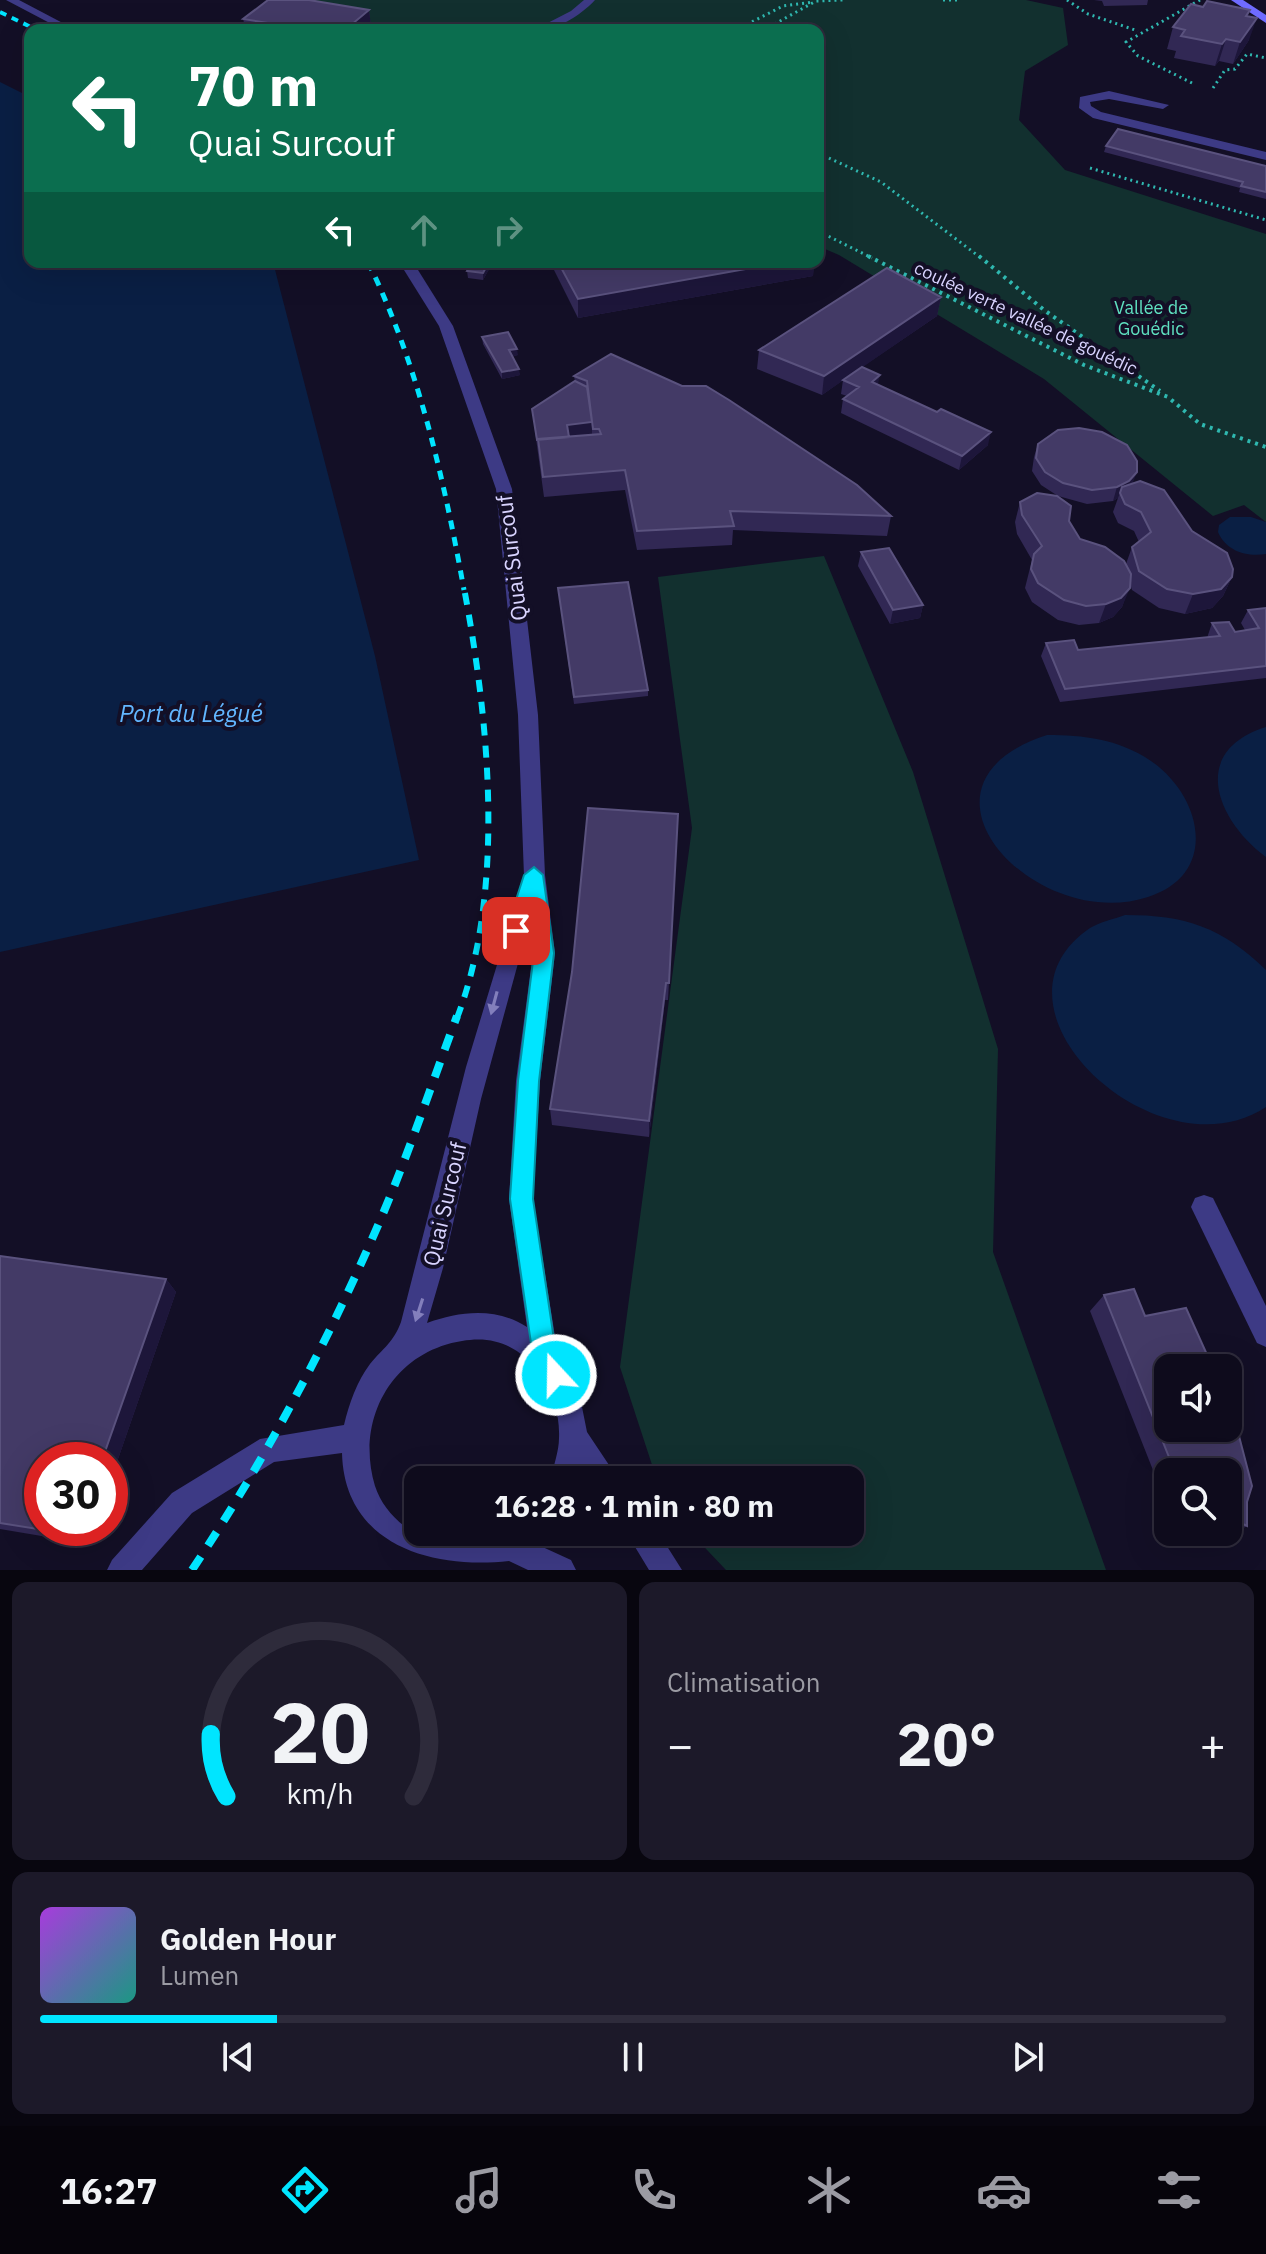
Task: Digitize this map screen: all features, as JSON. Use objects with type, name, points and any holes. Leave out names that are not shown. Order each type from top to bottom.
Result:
[{"type":"street","points":[[11,0],[59,24]]},
{"type":"street","points":[[552,24],[575,13],[590,0]]},
{"type":"street","points":[[1236,0],[1266,20]]},
{"type":"street","points":[[1163,105],[1109,95],[1084,100],[1085,108],[1097,115],[1266,156]]},
{"type":"street","name":"Quai Surcouf","points":[[410,268],[446,326],[504,489],[528,715],[534,875],[544,953],[528,1081],[521,1199],[545,1357]]},
{"type":"street","name":"Quai Surcouf","points":[[404,1348],[421,1307],[461,1130],[498,987],[534,875]]},
{"type":"street","points":[[1204,1207],[1266,1334]]},
{"type":"street","points":[[404,1545],[380,1528],[358,1486],[355,1437],[364,1403],[381,1373],[404,1348],[440,1330],[478,1325],[514,1334],[545,1357],[567,1393],[573,1437],[568,1466]]},
{"type":"street","points":[[122,1570],[182,1503],[270,1449],[355,1437]]},
{"type":"street","points":[[573,1437],[595,1466]]},
{"type":"street","points":[[405,1546],[418,1555],[464,1562],[504,1546]]},
{"type":"street","points":[[527,1546],[561,1570]]},
{"type":"street","points":[[650,1546],[667,1570]]},
{"type":"path","points":[[748,24],[783,6],[843,0]]},
{"type":"path","points":[[943,0],[958,0]]},
{"type":"path","points":[[1067,0],[1088,14],[1138,31]]},
{"type":"path","points":[[1192,83],[1138,56],[1126,42],[1138,31],[1191,10],[1200,0]]},
{"type":"path","points":[[775,24],[816,1]]},
{"type":"path","points":[[1213,88],[1225,70],[1235,69],[1247,54],[1266,58]]},
{"type":"path","points":[[824,155],[843,161],[942,221],[1044,309],[1168,397]]},
{"type":"path","points":[[1090,168],[1266,220]]},
{"type":"path","name":"coulée verte vallée de gouédic","points":[[824,234],[1084,365],[1168,397],[1200,424],[1266,447]]},
{"type":"green space","name":"Vallée de Gouédic","points":[[277,0],[1026,0],[1063,8],[1068,45],[1025,71],[1019,120],[1065,170],[1266,234],[1266,522],[1244,505],[1213,516],[1044,379],[824,249],[824,24],[374,24]]},
{"type":"green space","points":[[824,556],[913,772],[998,1049],[993,1252],[1106,1570],[726,1570],[703,1546],[864,1546],[864,1466],[652,1466],[620,1367],[692,828],[658,577]]},
{"type":"water","name":"Port du Légué","points":[[0,82],[24,94],[24,268],[275,268],[375,656],[419,860],[0,952]]},
{"type":"water","points":[[1230,517],[1251,517],[1266,522],[1266,554],[1244,553],[1226,544],[1218,532],[1219,525]]},
{"type":"water","points":[[1266,727],[1266,857],[1248,842],[1234,824],[1218,787],[1219,769],[1226,752],[1242,738]]},
{"type":"water","points":[[1047,735],[1087,737],[1114,743],[1151,761],[1168,776],[1182,794],[1196,834],[1194,853],[1186,871],[1171,886],[1148,897],[1105,903],[1063,894],[1026,875],[998,849],[982,818],[982,787],[1003,758]]},
{"type":"water","points":[[1125,915],[1166,918],[1202,926],[1234,943],[1266,970],[1266,1107],[1222,1123],[1176,1121],[1131,1103],[1093,1074],[1065,1039],[1052,1000],[1059,962],[1090,928]]},
{"type":"building","points":[[268,0],[309,0],[369,10],[352,24],[274,24],[243,19]]},
{"type":"building","points":[[1207,1],[1250,10],[1246,16],[1257,18],[1240,42],[1226,39],[1222,44],[1181,36],[1185,30],[1173,27],[1191,4],[1203,7]]},
{"type":"building","points":[[1118,129],[1266,166],[1266,192],[1241,186],[1243,182],[1106,146]]},
{"type":"building","points":[[469,268],[486,268],[483,273],[467,271]]},
{"type":"building","points":[[561,268],[751,268],[578,299]]},
{"type":"building","points":[[887,268],[941,297],[824,376],[759,350]]},
{"type":"building","points":[[508,332],[517,349],[509,350],[519,369],[502,372],[482,337]]},
{"type":"building","points":[[611,354],[682,386],[706,386],[857,485],[891,516],[730,511],[734,526],[637,531],[625,470],[543,477],[538,439],[601,434],[599,429],[593,429],[587,381],[574,376]]},
{"type":"building","points":[[862,367],[880,375],[872,382],[937,412],[941,409],[991,432],[962,456],[843,399],[859,387],[843,380]]},
{"type":"building","points":[[575,381],[587,387],[592,422],[567,425],[569,437],[537,440],[532,409]]},
{"type":"building","points":[[1079,428],[1102,432],[1127,445],[1137,461],[1137,472],[1129,481],[1117,487],[1092,490],[1063,483],[1045,472],[1036,458],[1038,444],[1058,430]]},
{"type":"building","points":[[1140,481],[1164,490],[1192,531],[1227,553],[1233,569],[1232,577],[1221,589],[1193,594],[1167,589],[1139,571],[1132,547],[1151,532],[1141,512],[1125,504],[1120,493],[1122,487]]},
{"type":"building","points":[[1037,493],[1057,496],[1071,506],[1069,521],[1080,539],[1105,547],[1124,561],[1131,574],[1130,588],[1121,598],[1106,604],[1086,606],[1064,600],[1038,583],[1031,569],[1034,554],[1042,546],[1022,515],[1020,502]]},
{"type":"building","points":[[889,548],[923,605],[893,610],[861,552]]},
{"type":"building","points":[[628,582],[648,690],[574,697],[558,588]]},
{"type":"building","points":[[1266,608],[1266,666],[1065,689],[1046,643],[1074,640],[1078,650],[1220,636],[1212,623],[1229,622],[1235,632],[1259,628],[1248,610]]},
{"type":"building","points":[[588,808],[678,814],[669,983],[666,983],[649,1121],[550,1109],[572,972]]},
{"type":"building","points":[[0,1256],[166,1279],[108,1442],[24,1442],[24,1527],[0,1523]]},
{"type":"building","points":[[1134,1289],[1145,1316],[1186,1308],[1207,1354],[1154,1354],[1154,1420],[1104,1295]]},
{"type":"building","points":[[1163,1442],[1241,1442],[1252,1486],[1247,1502],[1247,1526],[1242,1524],[1242,1458],[1169,1458]]},
{"type":"railway","points":[[0,12],[25,24]]},
{"type":"railway","points":[[371,268],[415,381],[448,506],[464,590]]},
{"type":"railway","points":[[457,1018],[472,968],[482,916],[488,805],[480,693],[464,588]]},
{"type":"railway","points":[[192,1570],[271,1441],[340,1308],[392,1191],[457,1016]]},
{"type":"route","points":[[516,931],[534,875],[544,953],[528,1081],[521,1199],[545,1357],[556,1375]]}]
